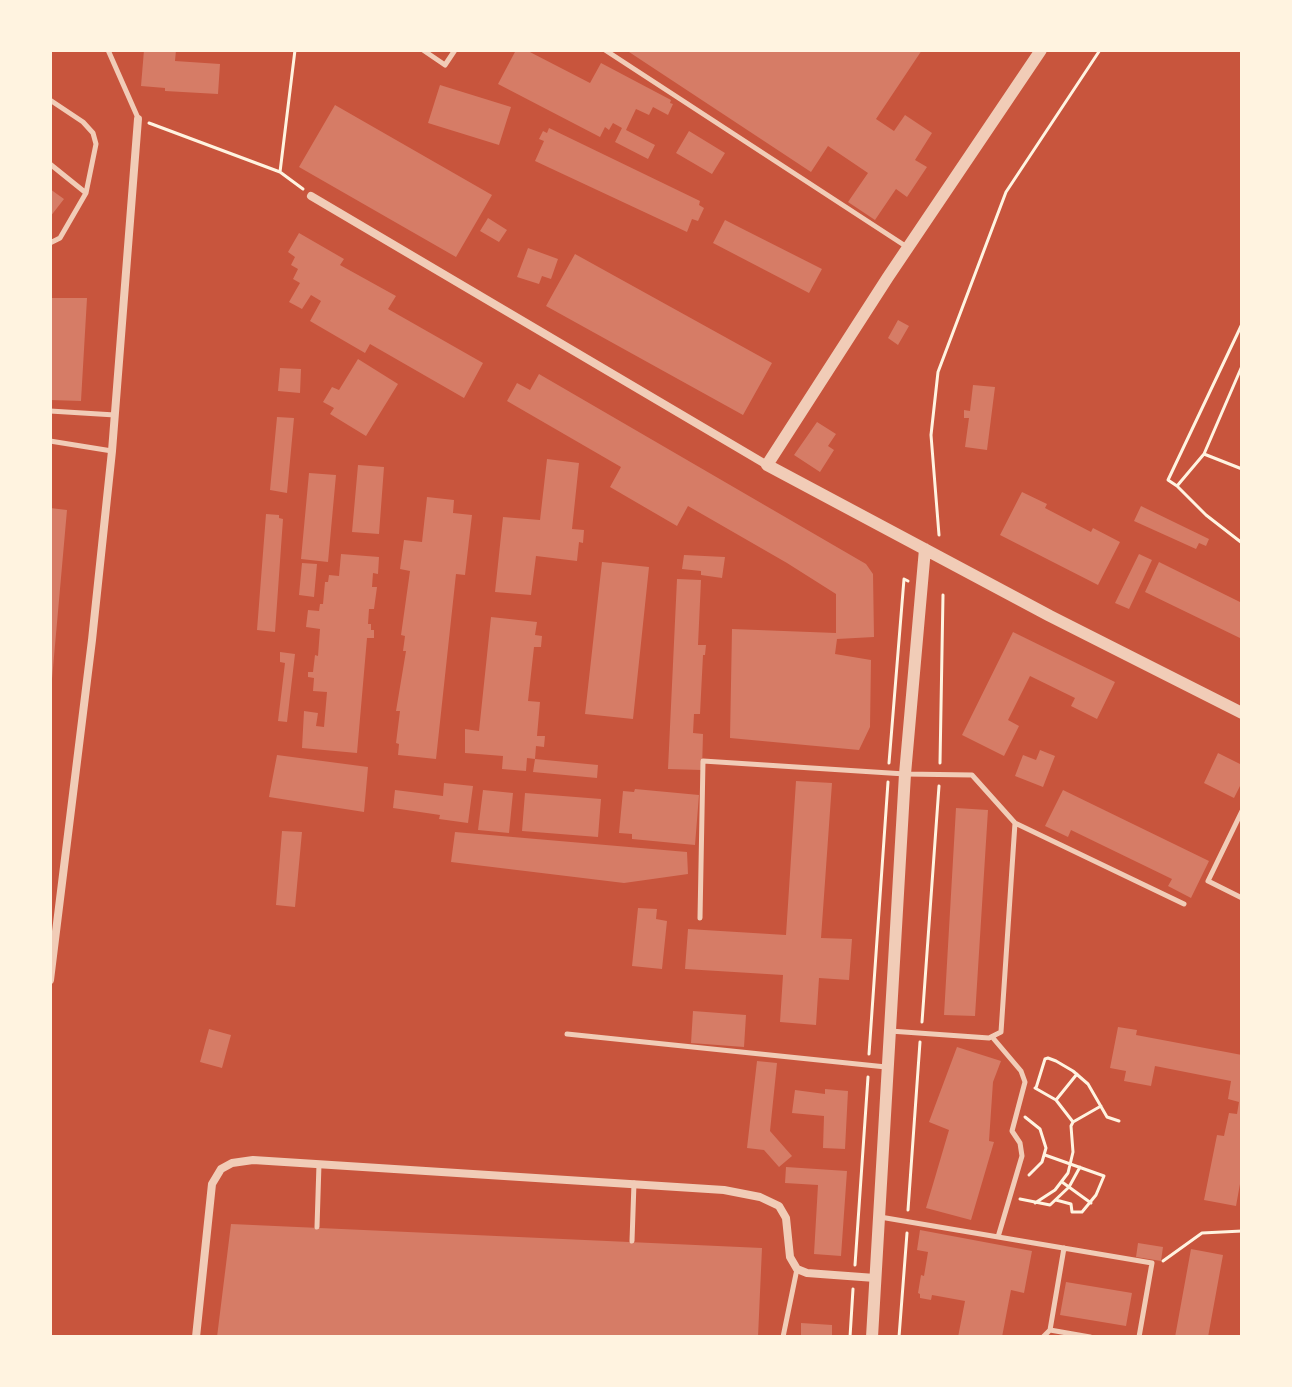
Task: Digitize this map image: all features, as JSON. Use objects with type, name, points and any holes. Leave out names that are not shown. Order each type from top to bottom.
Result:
[{"type":"street","points":[[767,465],[1041,50]]},
{"type":"street","points":[[50,980],[112,451],[138,119]]},
{"type":"street","points":[[311,196],[767,465],[1050,616],[1242,713]]},
{"type":"street","points":[[872,1337],[905,774],[925,549]]},
{"type":"street","points":[[196,1337],[212,1184],[221,1169],[232,1163],[253,1160],[724,1190],[760,1197],[779,1206],[786,1218],[790,1257],[797,1269],[807,1273],[875,1278]]},
{"type":"lane","points":[[108,50],[138,119]]},
{"type":"lane","points":[[423,50],[445,65],[455,50]]},
{"type":"lane","points":[[605,50],[908,248]]},
{"type":"lane","points":[[50,100],[83,122],[93,133],[96,144],[86,193],[60,238],[50,243]]},
{"type":"lane","points":[[50,164],[86,193]]},
{"type":"lane","points":[[50,411],[115,415]]},
{"type":"lane","points":[[50,441],[112,451]]},
{"type":"lane","points":[[700,918],[703,761],[905,774],[972,775],[1015,823],[1184,904]]},
{"type":"lane","points":[[1242,811],[1208,881],[1242,898]]},
{"type":"lane","points":[[993,1038],[1003,1027],[1015,823]]},
{"type":"lane","points":[[889,1031],[993,1038],[1021,1071],[1025,1084],[1012,1131],[1022,1150],[998,1237]]},
{"type":"lane","points":[[567,1034],[887,1067]]},
{"type":"lane","points":[[317,1227],[319,1164]]},
{"type":"lane","points":[[632,1241],[634,1183]]},
{"type":"lane","points":[[879,1216],[1152,1263],[1139,1337]]},
{"type":"lane","points":[[1043,1337],[1050,1330],[1064,1248]]},
{"type":"lane","points":[[783,1337],[797,1269]]},
{"type":"lane","points":[[1050,1330],[1090,1337]]},
{"type":"path","points":[[280,172],[295,50]]},
{"type":"path","points":[[939,535],[931,435],[938,372],[1006,192],[1100,50]]},
{"type":"path","points":[[138,119],[280,172],[311,196]]},
{"type":"path","points":[[1242,324],[1168,480],[1242,543]]},
{"type":"path","points":[[1177,486],[1204,454],[1242,366]]},
{"type":"path","points":[[1235,381],[1242,384]]},
{"type":"path","points":[[1204,454],[1242,469]]},
{"type":"path","points":[[850,1337],[904,579],[911,582]]},
{"type":"path","points":[[899,1337],[939,775],[943,595]]},
{"type":"path","points":[[1036,1088],[1046,1058],[1056,1061],[1077,1074],[1094,1092],[1107,1117],[1119,1121]]},
{"type":"path","points":[[1056,1100],[1077,1074]]},
{"type":"path","points":[[1025,1084],[1056,1100],[1073,1122],[1071,1164],[1062,1182],[1035,1203]]},
{"type":"path","points":[[1073,1122],[1101,1106]]},
{"type":"path","points":[[1014,1181],[1035,1170],[1045,1155],[1040,1129],[1029,1118],[1017,1114]]},
{"type":"path","points":[[1045,1155],[1104,1176],[1091,1203],[1079,1213],[1071,1211],[1070,1203],[1056,1200]]},
{"type":"path","points":[[1010,1197],[1048,1205],[1069,1187],[1080,1167]]},
{"type":"path","points":[[1062,1182],[1091,1203]]},
{"type":"path","points":[[1152,1263],[1161,1263],[1202,1233],[1242,1231]]},
{"type":"building","points":[[144,50],[176,50],[175,61],[220,64],[218,94],[165,91],[165,88],[141,86]]},
{"type":"building","points":[[516,50],[526,50],[590,83],[601,63],[671,100],[673,104],[668,115],[653,107],[649,115],[636,109],[626,130],[655,145],[648,159],[615,142],[622,128],[613,123],[609,130],[605,127],[600,137],[498,84]]},
{"type":"building","points":[[626,50],[922,50],[876,119],[894,131],[905,115],[932,133],[915,160],[927,167],[907,197],[896,189],[875,220],[848,202],[868,173],[828,146],[811,172]]},
{"type":"building","points":[[440,85],[511,107],[499,145],[428,123]]},
{"type":"building","points":[[335,105],[492,195],[456,257],[299,167]]},
{"type":"building","points":[[549,128],[700,201],[699,205],[704,208],[698,221],[692,219],[687,232],[535,161],[544,141],[539,139],[543,131],[547,133]]},
{"type":"building","points":[[689,131],[725,153],[712,174],[676,153]]},
{"type":"building","points":[[50,189],[64,199],[50,217]]},
{"type":"building","points":[[488,218],[507,230],[499,242],[480,231]]},
{"type":"building","points":[[725,220],[822,269],[809,293],[713,243]]},
{"type":"building","points":[[299,233],[344,259],[340,265],[396,296],[388,309],[483,363],[464,398],[370,344],[365,353],[310,321],[321,301],[311,295],[302,309],[289,302],[300,283],[293,279],[298,269],[291,265],[295,257],[288,252]]},
{"type":"building","points":[[528,248],[558,259],[551,279],[542,276],[539,284],[517,277]]},
{"type":"building","points":[[575,254],[772,363],[743,415],[546,306]]},
{"type":"building","points":[[50,298],[87,298],[81,401],[50,400]]},
{"type":"building","points":[[898,320],[909,326],[898,345],[888,338]]},
{"type":"building","points":[[358,359],[398,384],[366,436],[330,414],[334,408],[323,402],[332,387],[339,390]]},
{"type":"building","points":[[280,368],[301,369],[300,393],[278,391]]},
{"type":"building","points":[[539,374],[866,564],[873,574],[874,637],[837,639],[835,654],[871,660],[870,727],[859,750],[730,738],[732,629],[836,633],[836,594],[688,506],[677,526],[610,487],[621,467],[507,401],[517,383],[530,390]]},
{"type":"building","points":[[973,385],[995,387],[987,450],[965,447],[969,418],[964,418],[964,410],[970,411]]},
{"type":"building","points":[[277,417],[294,418],[287,493],[270,490]]},
{"type":"building","points":[[817,422],[836,434],[828,446],[834,450],[820,472],[794,455]]},
{"type":"building","points":[[547,459],[579,463],[572,529],[584,530],[577,561],[536,556],[531,595],[495,592],[503,517],[540,520]]},
{"type":"building","points":[[358,465],[384,467],[379,534],[352,532]]},
{"type":"building","points":[[309,473],[336,475],[328,562],[301,559]]},
{"type":"building","points":[[1022,492],[1091,532],[1093,528],[1120,542],[1098,585],[1000,535]]},
{"type":"building","points":[[427,497],[454,500],[453,513],[472,515],[465,575],[456,574],[436,759],[398,755],[399,744],[396,743],[400,711],[396,711],[406,651],[403,651],[405,636],[401,635],[410,571],[400,569],[404,540],[422,542]]},
{"type":"building","points":[[1141,506],[1209,539],[1206,546],[1199,543],[1196,549],[1134,521]]},
{"type":"building","points":[[50,508],[67,510],[52,679],[50,679]]},
{"type":"building","points":[[266,514],[279,515],[283,519],[275,632],[257,630]]},
{"type":"building","points":[[341,554],[379,557],[378,574],[373,573],[372,587],[377,587],[374,609],[369,609],[368,624],[374,630],[374,638],[367,638],[357,753],[302,748],[304,711],[318,713],[316,726],[324,727],[327,692],[313,691],[314,678],[308,677],[308,672],[313,672],[315,655],[318,656],[320,629],[306,627],[308,610],[319,611],[329,575],[339,576]]},
{"type":"building","points":[[1139,554],[1152,560],[1129,609],[1115,603]]},
{"type":"building","points":[[684,555],[725,557],[722,578],[682,569]]},
{"type":"building","points":[[602,562],[649,567],[633,719],[585,714]]},
{"type":"building","points":[[1159,562],[1242,603],[1242,639],[1145,592]]},
{"type":"building","points":[[302,563],[317,564],[314,597],[299,595]]},
{"type":"building","points":[[677,579],[701,580],[698,645],[706,645],[700,714],[694,714],[693,733],[703,734],[702,770],[668,769]]},
{"type":"building","points":[[491,617],[537,622],[535,635],[542,636],[541,647],[534,647],[528,701],[540,702],[537,736],[545,736],[544,747],[536,746],[535,759],[527,758],[526,771],[502,769],[503,756],[465,753],[465,729],[479,731]]},
{"type":"building","points":[[1013,632],[1115,682],[1097,719],[1071,706],[1075,698],[1030,676],[1008,720],[1019,726],[1004,756],[962,735]]},
{"type":"building","points":[[280,652],[295,654],[287,722],[278,721],[285,663],[280,662]]},
{"type":"building","points":[[1040,750],[1055,756],[1043,787],[1015,776],[1023,755],[1036,760]]},
{"type":"building","points":[[1218,753],[1242,765],[1242,782],[1234,798],[1204,783]]},
{"type":"building","points":[[277,755],[368,767],[364,812],[269,797]]},
{"type":"building","points":[[535,759],[598,765],[597,778],[533,772]]},
{"type":"building","points":[[796,781],[832,783],[821,938],[852,939],[849,980],[819,978],[816,1025],[780,1022],[783,975],[685,969],[688,929],[786,935]]},
{"type":"building","points":[[444,783],[473,786],[468,823],[393,808],[395,790],[443,796]]},
{"type":"building","points":[[635,789],[699,795],[695,845],[632,839],[632,834],[619,833],[623,791],[634,792]]},
{"type":"building","points":[[483,790],[513,793],[509,833],[478,830]]},
{"type":"building","points":[[1063,790],[1209,861],[1191,898],[1168,886],[1172,879],[1071,830],[1068,837],[1045,826]]},
{"type":"building","points":[[525,793],[601,799],[598,837],[522,831]]},
{"type":"building","points":[[956,808],[988,810],[975,1016],[944,1015]]},
{"type":"building","points":[[282,831],[302,832],[295,907],[276,905]]},
{"type":"building","points":[[455,832],[687,852],[688,874],[624,883],[451,862]]},
{"type":"building","points":[[638,908],[657,909],[656,919],[667,921],[662,969],[632,966]]},
{"type":"building","points":[[693,1011],[746,1015],[744,1047],[691,1043]]},
{"type":"building","points":[[1118,1027],[1137,1030],[1136,1035],[1242,1055],[1242,1173],[1236,1206],[1204,1200],[1217,1135],[1224,1136],[1229,1113],[1237,1114],[1239,1102],[1228,1099],[1231,1081],[1155,1066],[1151,1086],[1124,1081],[1126,1071],[1110,1068]]},
{"type":"building","points":[[209,1029],[231,1035],[222,1068],[200,1062]]},
{"type":"building","points":[[957,1047],[1001,1061],[993,1082],[989,1141],[994,1142],[971,1220],[926,1208],[949,1130],[929,1122]]},
{"type":"building","points":[[757,1061],[777,1063],[770,1131],[792,1156],[779,1167],[764,1150],[747,1148]]},
{"type":"building","points":[[825,1089],[848,1091],[845,1149],[823,1148],[824,1116],[792,1113],[795,1090],[825,1094]]},
{"type":"building","points":[[786,1167],[847,1171],[841,1256],[814,1254],[818,1185],[785,1183]]},
{"type":"building","points":[[231,1224],[762,1248],[758,1337],[217,1337]]},
{"type":"building","points":[[920,1230],[1032,1251],[1024,1293],[1011,1290],[1002,1337],[958,1337],[965,1301],[932,1295],[931,1300],[920,1298],[921,1275],[924,1276],[928,1252],[917,1250]]},
{"type":"building","points":[[1138,1243],[1163,1247],[1161,1261],[1136,1257]]},
{"type":"building","points":[[1191,1249],[1223,1255],[1208,1337],[1175,1337]]},
{"type":"building","points":[[1066,1282],[1132,1293],[1126,1326],[1060,1315]]},
{"type":"building","points":[[801,1323],[832,1325],[832,1337],[801,1337]]}]
